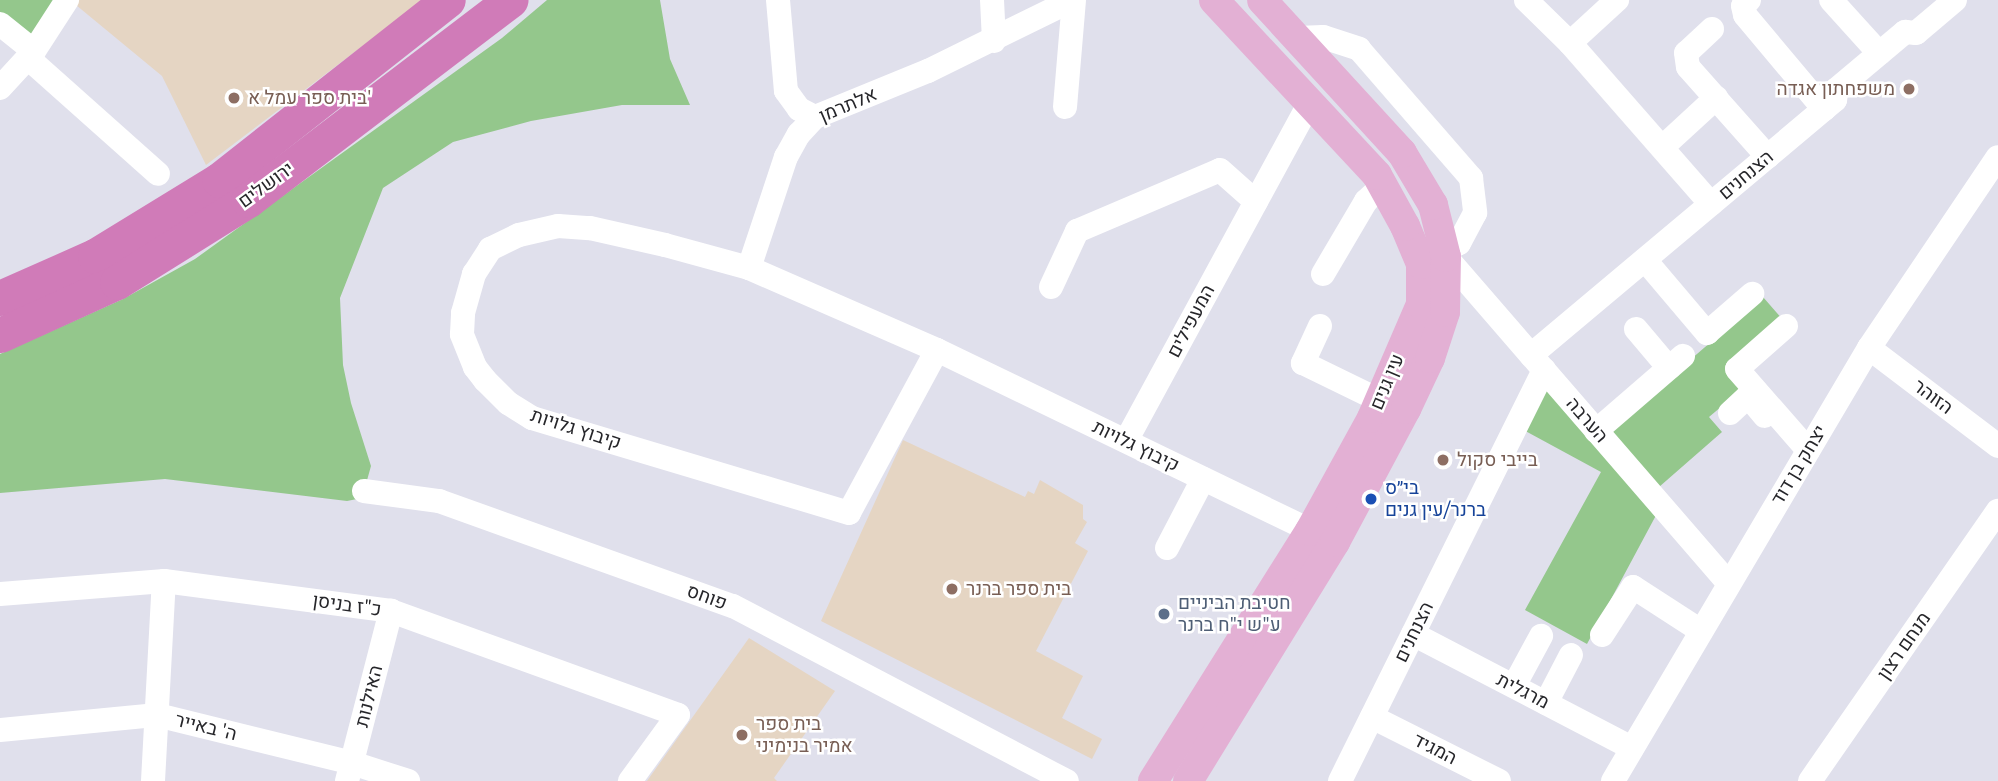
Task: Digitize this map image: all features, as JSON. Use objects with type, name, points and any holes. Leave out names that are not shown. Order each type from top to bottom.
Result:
[{"type":"highway","name":"ירושלים","points":[[0,298],[96,256],[219,180],[448,0]]},
{"type":"highway","name":"ירושלים","points":[[0,335],[117,282],[248,200],[511,0]]},
{"type":"main road","name":"עין גנים","points":[[1153,781],[1323,536],[1421,304],[1421,264],[1405,226],[1377,175],[1214,0]]},
{"type":"main road","name":"עין גנים","points":[[1188,781],[1323,536],[1430,358],[1445,312],[1445,254],[1433,205],[1402,153],[1262,0]]},
{"type":"street","points":[[0,88],[31,55],[67,0]]},
{"type":"street","points":[[778,0],[786,91],[799,109],[814,117]]},
{"type":"street","points":[[992,0],[994,41]]},
{"type":"street","points":[[1065,107],[1073,0]]},
{"type":"street","name":"אלתרמן","points":[[749,268],[786,158],[799,134],[814,117],[928,71],[1073,0]]},
{"type":"street","points":[[1526,0],[1570,43],[1711,204]]},
{"type":"street","points":[[1570,43],[1617,0]]},
{"type":"street","points":[[1749,0],[1743,6],[1745,15],[1825,109]]},
{"type":"street","points":[[1831,0],[1879,54]]},
{"type":"street","name":"הצנחנים","points":[[1340,781],[1413,634],[1537,362],[1645,260],[1835,100],[1836,89],[1905,32],[1916,33],[1955,0]]},
{"type":"street","points":[[0,24],[158,174]]},
{"type":"street","points":[[1712,29],[1686,53],[1688,67],[1768,157]]},
{"type":"street","points":[[1297,38],[1323,37],[1359,49],[1471,178],[1475,213],[1459,243],[1445,254]]},
{"type":"street","points":[[1666,142],[1716,98]]},
{"type":"street","name":"המעפילים","points":[[1126,441],[1309,104]]},
{"type":"street","name":"יצחק בן דוד","points":[[1613,781],[1869,348],[1998,157]]},
{"type":"street","points":[[1051,287],[1077,231],[1220,170],[1256,202]]},
{"type":"street","points":[[1323,274],[1366,201],[1382,185]]},
{"type":"street","name":"קיבוץ גלויות","points":[[937,350],[849,513],[532,418],[508,403],[475,367],[462,334],[463,313],[474,274],[489,249],[519,235],[558,226],[590,228],[665,244],[749,268],[937,350],[1323,536]]},
{"type":"street","name":"הערבה","points":[[1445,254],[1729,584]]},
{"type":"street","points":[[1645,260],[1707,333],[1752,294]]},
{"type":"street","points":[[1786,326],[1737,369],[1805,455]]},
{"type":"street","points":[[1320,327],[1303,363],[1379,400]]},
{"type":"street","points":[[1597,431],[1676,362],[1636,329]]},
{"type":"street","name":"הזוהר","points":[[1869,348],[1998,446]]},
{"type":"street","points":[[1730,412],[1748,396],[1805,455]]},
{"type":"street","points":[[1167,548],[1203,479]]},
{"type":"street","name":"פוחס","points":[[364,491],[439,501],[733,606],[1067,781]]},
{"type":"street","name":"מנחם רצון","points":[[1810,781],[1998,510]]},
{"type":"street","points":[[153,781],[164,581]]},
{"type":"street","name":"כ\"ז בניסן","points":[[0,594],[164,581],[391,611],[678,715],[630,781]]},
{"type":"street","points":[[1602,635],[1633,587],[1701,631]]},
{"type":"street","name":"האילנות","points":[[350,772],[391,611]]},
{"type":"street","name":"מרגלית","points":[[1413,634],[1632,748]]},
{"type":"street","points":[[1514,686],[1541,636]]},
{"type":"street","points":[[1546,703],[1571,655]]},
{"type":"street","name":"ה' באייר","points":[[0,730],[157,715],[350,772],[408,781]]},
{"type":"street","name":"המגיד","points":[[1372,718],[1499,781]]},
{"type":"street","name":"פוחס","points":[[1027,762],[1048,781]]},
{"type":"shaded area","name":"בית ספר עמל א'","points":[[79,0],[423,0],[206,165],[162,76],[76,5]]},
{"type":"shaded area","name":"בית ספר ברנר","points":[[903,440],[1025,497],[1028,491],[1034,494],[1040,480],[1083,505],[1083,519],[1087,522],[1075,543],[1088,551],[1036,651],[1083,676],[1062,718],[1102,739],[1092,759],[821,621]]},
{"type":"shaded area","name":"בית ספר אמיר בנימיני","points":[[749,638],[835,691],[774,778],[777,781],[647,781]]},
{"type":"green space","points":[[0,0],[67,0],[34,51],[0,24]]},
{"type":"green space","points":[[547,0],[660,0],[670,59],[690,105],[622,105],[531,121],[453,142],[383,188],[340,298],[343,365],[351,403],[371,466],[364,491],[357,499],[347,501],[165,479],[0,493],[0,354],[123,299],[195,259],[502,38]]},
{"type":"green space","points":[[1763,297],[1784,321],[1731,367],[1747,385],[1709,417],[1722,432],[1651,494],[1661,506],[1587,644],[1525,610],[1601,472],[1516,426],[1544,370],[1602,436]]},
{"type":"place","name":"משפחתון אגדה","points":[[1909,89]]},
{"type":"place","name":"בית ספר עמל א'","points":[[234,98]]},
{"type":"place","name":"בייבי סקול","points":[[1443,460]]},
{"type":"place","name":"בי״ס ברנר/עין גנים","points":[[1371,499]]},
{"type":"place","name":"בית ספר ברנר","points":[[952,589]]},
{"type":"place","name":"חטיבת הביניים ע\"ש י\"ח ברנר","points":[[1164,614]]},
{"type":"place","name":"בית ספר אמיר בנימיני","points":[[742,735]]}]
